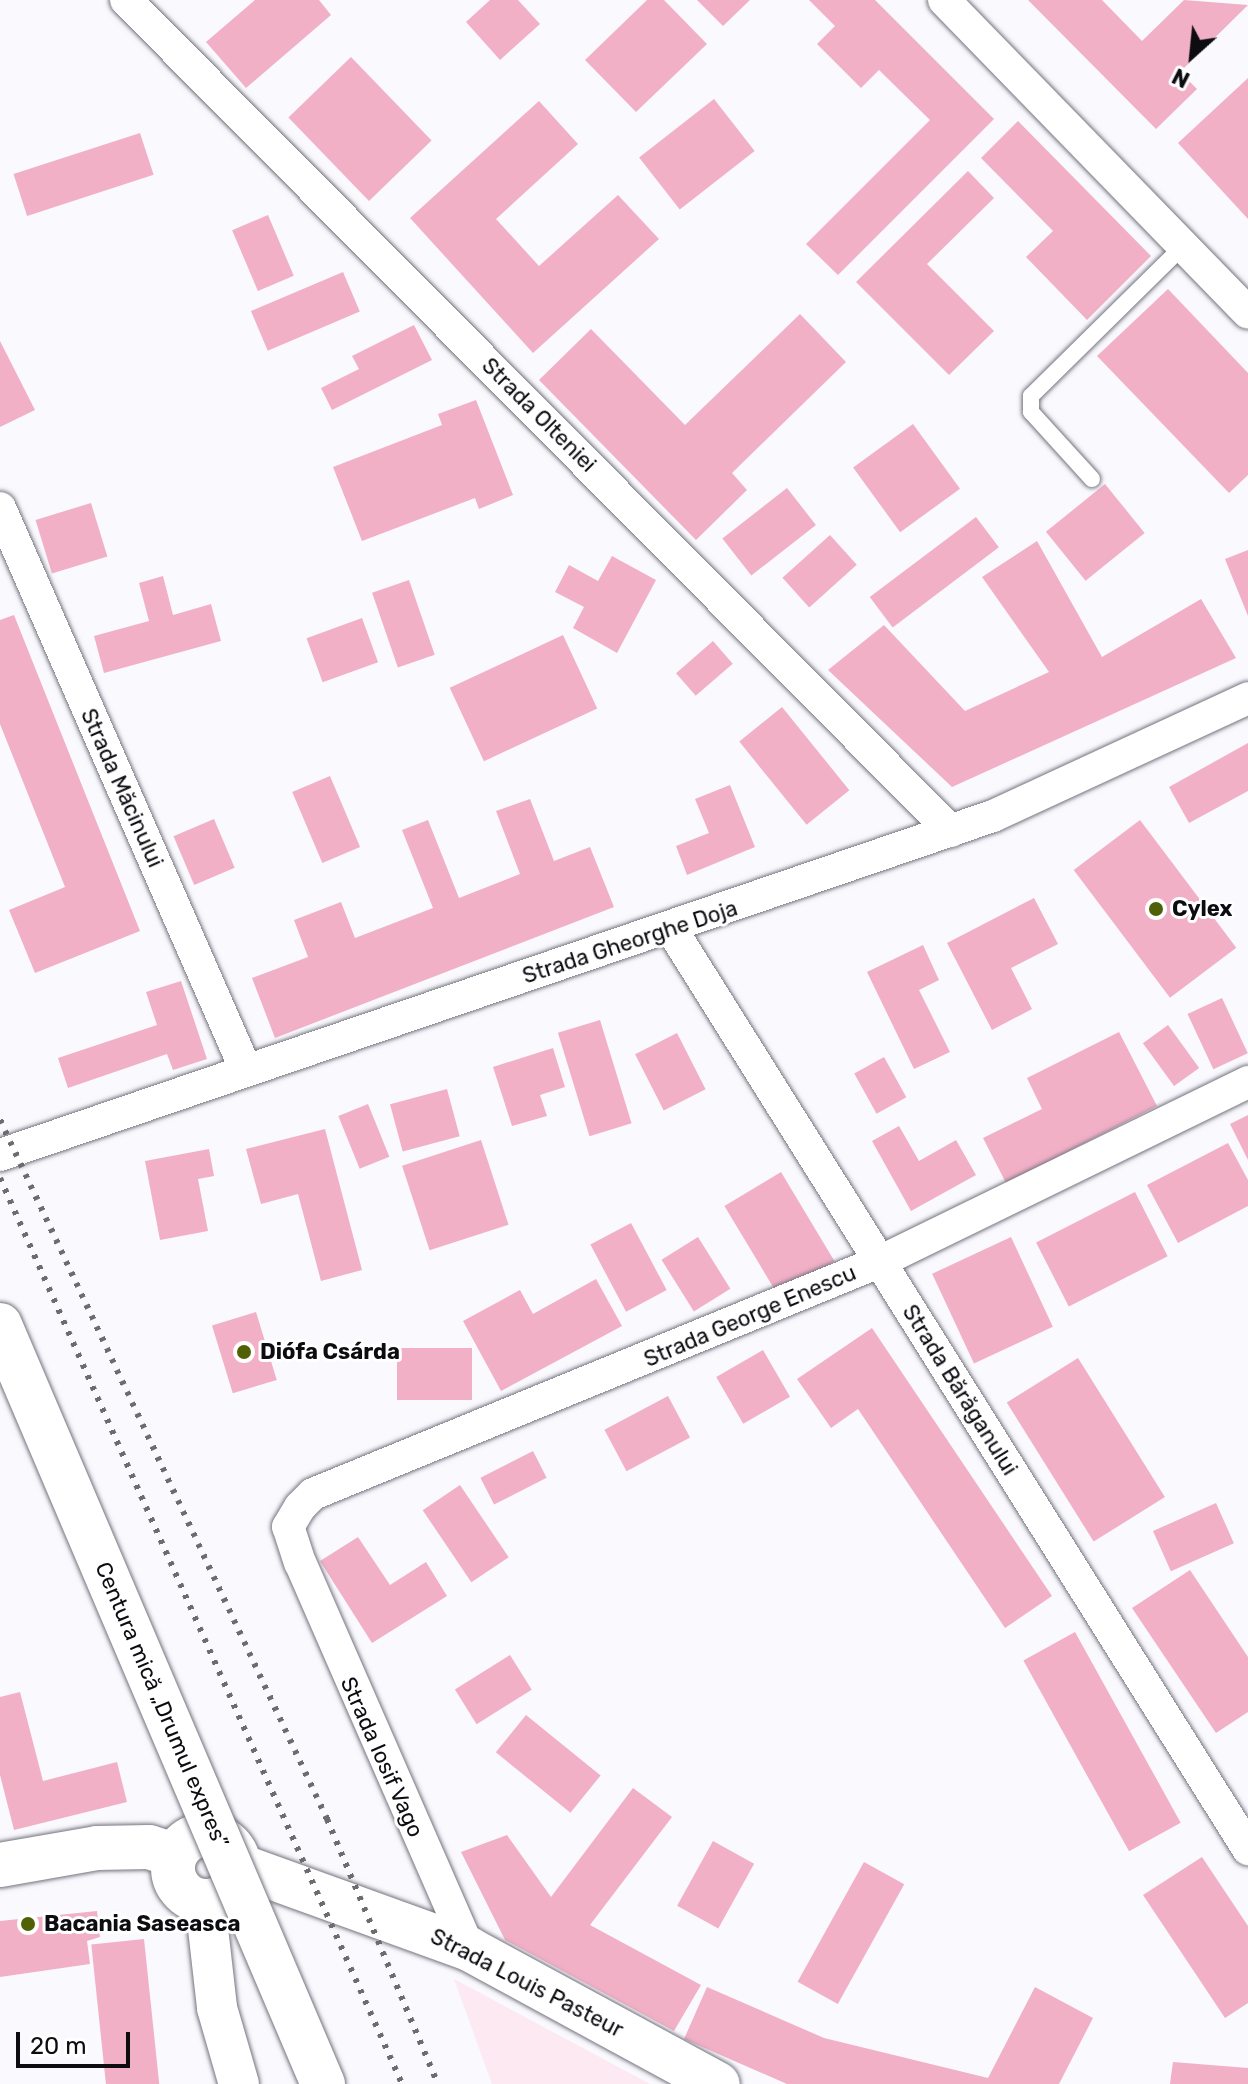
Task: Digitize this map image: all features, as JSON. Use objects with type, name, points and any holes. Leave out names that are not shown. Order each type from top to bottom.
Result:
[{"type":"main road","name":"Centura mică „Drumul expres”","points":[[0,1325],[323,2084]]},
{"type":"main road","points":[[209,1835],[229,1844],[240,1866],[226,1895],[205,1902],[178,1888],[174,1855],[186,1840],[209,1835]]},
{"type":"main road","points":[[0,1865],[97,1848],[149,1847],[174,1855]]},
{"type":"main road","name":"Strada Louis Pasteur","points":[[240,1866],[469,1949],[718,2084]]},
{"type":"street","name":"Strada Olteniei","points":[[126,0],[951,831]]},
{"type":"street","points":[[944,0],[1248,313]]},
{"type":"street","name":"Strada Măcinului","points":[[0,508],[245,1068]]},
{"type":"street","name":"Strada Gheorghe Doja","points":[[0,1155],[245,1068],[672,930],[951,831],[1248,698]]},
{"type":"street","name":"Strada Bărăganului","points":[[672,930],[1248,1849]]},
{"type":"street","name":"Strada George Enescu","points":[[300,1563],[288,1527],[313,1494],[879,1262],[1248,1082]]},
{"type":"street","name":"Strada Iosif Vago","points":[[300,1563],[469,1949]]},
{"type":"street","points":[[205,1902],[217,2008],[239,2084]]},
{"type":"lane","points":[[1092,479],[1031,412],[1031,396],[1183,246]]},
{"type":"shaded area","points":[[454,1979],[650,2084],[492,2084]]},
{"type":"building","points":[[255,0],[319,0],[331,15],[246,88],[206,42]]},
{"type":"building","points":[[490,0],[518,0],[540,24],[500,60],[466,22]]},
{"type":"building","points":[[647,0],[664,0],[707,44],[636,112],[585,60]]},
{"type":"building","points":[[697,0],[750,0],[723,26]]},
{"type":"building","points":[[809,0],[875,0],[994,119],[838,275],[806,244],[930,120],[879,70],[861,88],[817,44],[835,26]]},
{"type":"building","points":[[1028,0],[1102,0],[1142,41],[1184,0],[1248,5],[1180,72],[1197,89],[1156,129]]},
{"type":"building","points":[[351,57],[432,140],[369,201],[288,117]]},
{"type":"building","points":[[1248,78],[1248,219],[1178,143]]},
{"type":"building","points":[[714,99],[755,151],[680,209],[639,157]]},
{"type":"building","points":[[539,101],[578,144],[496,219],[539,266],[618,195],[659,239],[533,353],[410,218]]},
{"type":"building","points":[[1018,121],[1151,256],[1087,320],[1026,257],[1053,231],[981,158]]},
{"type":"building","points":[[140,133],[154,175],[27,216],[14,174]]},
{"type":"building","points":[[968,171],[994,198],[927,264],[994,331],[949,375],[856,282]]},
{"type":"building","points":[[268,215],[294,276],[258,291],[232,230]]},
{"type":"building","points":[[343,272],[360,312],[268,351],[251,311]]},
{"type":"building","points":[[1168,289],[1248,373],[1248,475],[1229,493],[1097,356]]},
{"type":"building","points":[[800,314],[846,362],[732,473],[747,490],[696,540],[539,380],[591,329],[685,425]]},
{"type":"building","points":[[414,325],[432,360],[332,410],[321,388],[359,369],[352,356]]},
{"type":"building","points":[[0,341],[35,410],[0,427]]},
{"type":"building","points":[[476,400],[513,495],[479,509],[475,498],[362,541],[333,467],[442,425],[438,414]]},
{"type":"building","points":[[913,424],[960,489],[900,532],[853,467]]},
{"type":"building","points":[[1105,484],[1145,533],[1086,581],[1046,532]]},
{"type":"building","points":[[787,488],[816,525],[751,576],[722,538]]},
{"type":"building","points":[[91,503],[107,557],[52,574],[36,520]]},
{"type":"building","points":[[976,517],[999,547],[893,627],[870,597]]},
{"type":"building","points":[[830,535],[857,565],[809,608],[782,578]]},
{"type":"building","points":[[1037,541],[1102,657],[1201,599],[1236,658],[952,787],[828,670],[884,625],[965,711],[1049,672],[982,577]]},
{"type":"building","points":[[1248,550],[1248,616],[1225,559]]},
{"type":"building","points":[[612,556],[656,580],[617,653],[573,628],[584,607],[555,592],[569,565],[598,581]]},
{"type":"building","points":[[163,576],[173,615],[211,604],[221,641],[104,673],[94,636],[149,621],[139,583]]},
{"type":"building","points":[[409,580],[435,655],[398,667],[372,593]]},
{"type":"building","points":[[14,615],[140,931],[35,973],[9,910],[65,887],[0,724],[0,620]]},
{"type":"building","points":[[362,618],[378,662],[323,682],[307,638]]},
{"type":"building","points":[[563,635],[597,708],[484,761],[450,688]]},
{"type":"building","points":[[713,641],[733,664],[696,696],[676,673]]},
{"type":"building","points":[[782,707],[849,790],[807,825],[739,742]]},
{"type":"building","points":[[1248,743],[1248,791],[1189,823],[1169,787]]},
{"type":"building","points":[[330,776],[360,847],[322,863],[292,792]]},
{"type":"building","points":[[730,785],[755,847],[687,875],[676,846],[709,833],[695,799]]},
{"type":"building","points":[[530,799],[554,861],[590,847],[614,907],[275,1038],[252,978],[308,957],[294,920],[341,902],[355,938],[433,908],[402,830],[428,820],[459,898],[520,874],[496,811]]},
{"type":"building","points":[[214,819],[235,868],[194,885],[173,836]]},
{"type":"building","name":"Cylex","points":[[1140,820],[1236,948],[1170,998],[1074,870]]},
{"type":"building","points":[[1034,898],[1058,944],[1011,968],[1032,1009],[992,1030],[947,943]]},
{"type":"building","points":[[923,945],[939,980],[919,990],[950,1052],[914,1069],[867,972]]},
{"type":"building","points":[[181,981],[207,1059],[173,1070],[167,1054],[68,1088],[58,1058],[157,1025],[146,992]]},
{"type":"building","points":[[1222,998],[1248,1053],[1213,1069],[1188,1014]]},
{"type":"building","points":[[600,1020],[632,1123],[589,1136],[558,1033]]},
{"type":"building","points":[[1168,1025],[1199,1068],[1174,1086],[1143,1043]]},
{"type":"building","points":[[1119,1032],[1157,1106],[1006,1183],[983,1138],[1042,1109],[1027,1078]]},
{"type":"building","points":[[677,1033],[706,1089],[664,1110],[635,1054]]},
{"type":"building","points":[[553,1048],[565,1087],[540,1095],[547,1116],[512,1126],[493,1067]]},
{"type":"building","points":[[884,1057],[906,1097],[877,1114],[854,1073]]},
{"type":"building","points":[[447,1089],[460,1136],[403,1152],[390,1104]]},
{"type":"building","points":[[368,1104],[389,1157],[360,1169],[338,1116]]},
{"type":"building","points":[[1248,1115],[1248,1160],[1230,1124]]},
{"type":"building","points":[[899,1126],[919,1161],[956,1140],[976,1175],[911,1211],[872,1141]]},
{"type":"building","points":[[325,1129],[362,1270],[321,1281],[298,1194],[261,1204],[246,1149]]},
{"type":"building","points":[[481,1140],[509,1225],[430,1250],[402,1166]]},
{"type":"building","points":[[1228,1143],[1248,1180],[1248,1206],[1178,1243],[1147,1185]]},
{"type":"building","points":[[209,1149],[214,1176],[198,1179],[208,1231],[160,1240],[145,1161]]},
{"type":"building","points":[[781,1172],[835,1261],[778,1295],[724,1206]]},
{"type":"building","points":[[1135,1192],[1168,1256],[1069,1307],[1036,1242]]},
{"type":"building","points":[[631,1223],[667,1290],[626,1312],[590,1245]]},
{"type":"building","points":[[698,1237],[730,1289],[694,1312],[662,1260]]},
{"type":"building","points":[[1011,1237],[1053,1327],[974,1363],[932,1274]]},
{"type":"building","points":[[596,1279],[622,1326],[501,1391],[463,1321],[520,1290],[533,1314]]},
{"type":"building","name":"Diófa Csárda","points":[[256,1312],[277,1380],[233,1393],[212,1325]]},
{"type":"building","points":[[872,1328],[1052,1596],[1005,1628],[858,1409],[831,1428],[797,1379]]},
{"type":"building","points":[[397,1348],[472,1348],[472,1400],[397,1400]]},
{"type":"building","points":[[763,1350],[790,1397],[743,1424],[716,1377]]},
{"type":"building","points":[[1078,1358],[1165,1497],[1094,1542],[1007,1403]]},
{"type":"building","points":[[668,1396],[690,1437],[626,1471],[604,1430]]},
{"type":"building","points":[[533,1451],[547,1478],[494,1505],[480,1478]]},
{"type":"building","points":[[460,1485],[509,1557],[471,1582],[423,1510]]},
{"type":"building","points":[[1216,1503],[1234,1543],[1171,1571],[1153,1531]]},
{"type":"building","points":[[358,1537],[390,1585],[426,1562],[447,1596],[372,1643],[320,1561]]},
{"type":"building","points":[[1190,1570],[1248,1657],[1248,1712],[1216,1733],[1132,1608]]},
{"type":"building","points":[[1075,1632],[1181,1823],[1129,1851],[1023,1661]]},
{"type":"building","points":[[510,1655],[532,1690],[477,1724],[455,1689]]},
{"type":"building","points":[[20,1692],[43,1781],[117,1762],[127,1802],[14,1830],[0,1775],[0,1697]]},
{"type":"building","points":[[526,1715],[601,1775],[570,1813],[496,1752]]},
{"type":"building","points":[[633,1788],[672,1817],[590,1925],[701,1985],[674,2031],[505,1940],[461,1852],[507,1835],[551,1897]]},
{"type":"building","points":[[713,1841],[754,1864],[718,1929],[677,1906]]},
{"type":"building","points":[[1202,1857],[1248,1926],[1248,2003],[1225,2018],[1143,1895]]},
{"type":"building","points":[[864,1862],[904,1884],[838,2004],[798,1982]]},
{"type":"building","points":[[97,1911],[100,1937],[87,1941],[90,1964],[0,1977],[0,1921]]},
{"type":"building","points":[[144,1939],[159,2084],[106,2084],[91,1945]]},
{"type":"building","points":[[707,1987],[824,2038],[988,2078],[1035,1987],[1093,2018],[1059,2084],[787,2084],[684,2039]]},
{"type":"building","points":[[1173,2062],[1248,2068],[1248,2084],[1170,2084]]},
{"type":"railway","points":[[0,1120],[327,1819],[438,2084]]},
{"type":"railway","points":[[0,1178],[402,2084]]},
{"type":"place","name":"Cylex","points":[[1156,909]]},
{"type":"place","name":"Diófa Csárda","points":[[244,1352]]},
{"type":"place","name":"Bacania Saseasca","points":[[28,1924]]}]
